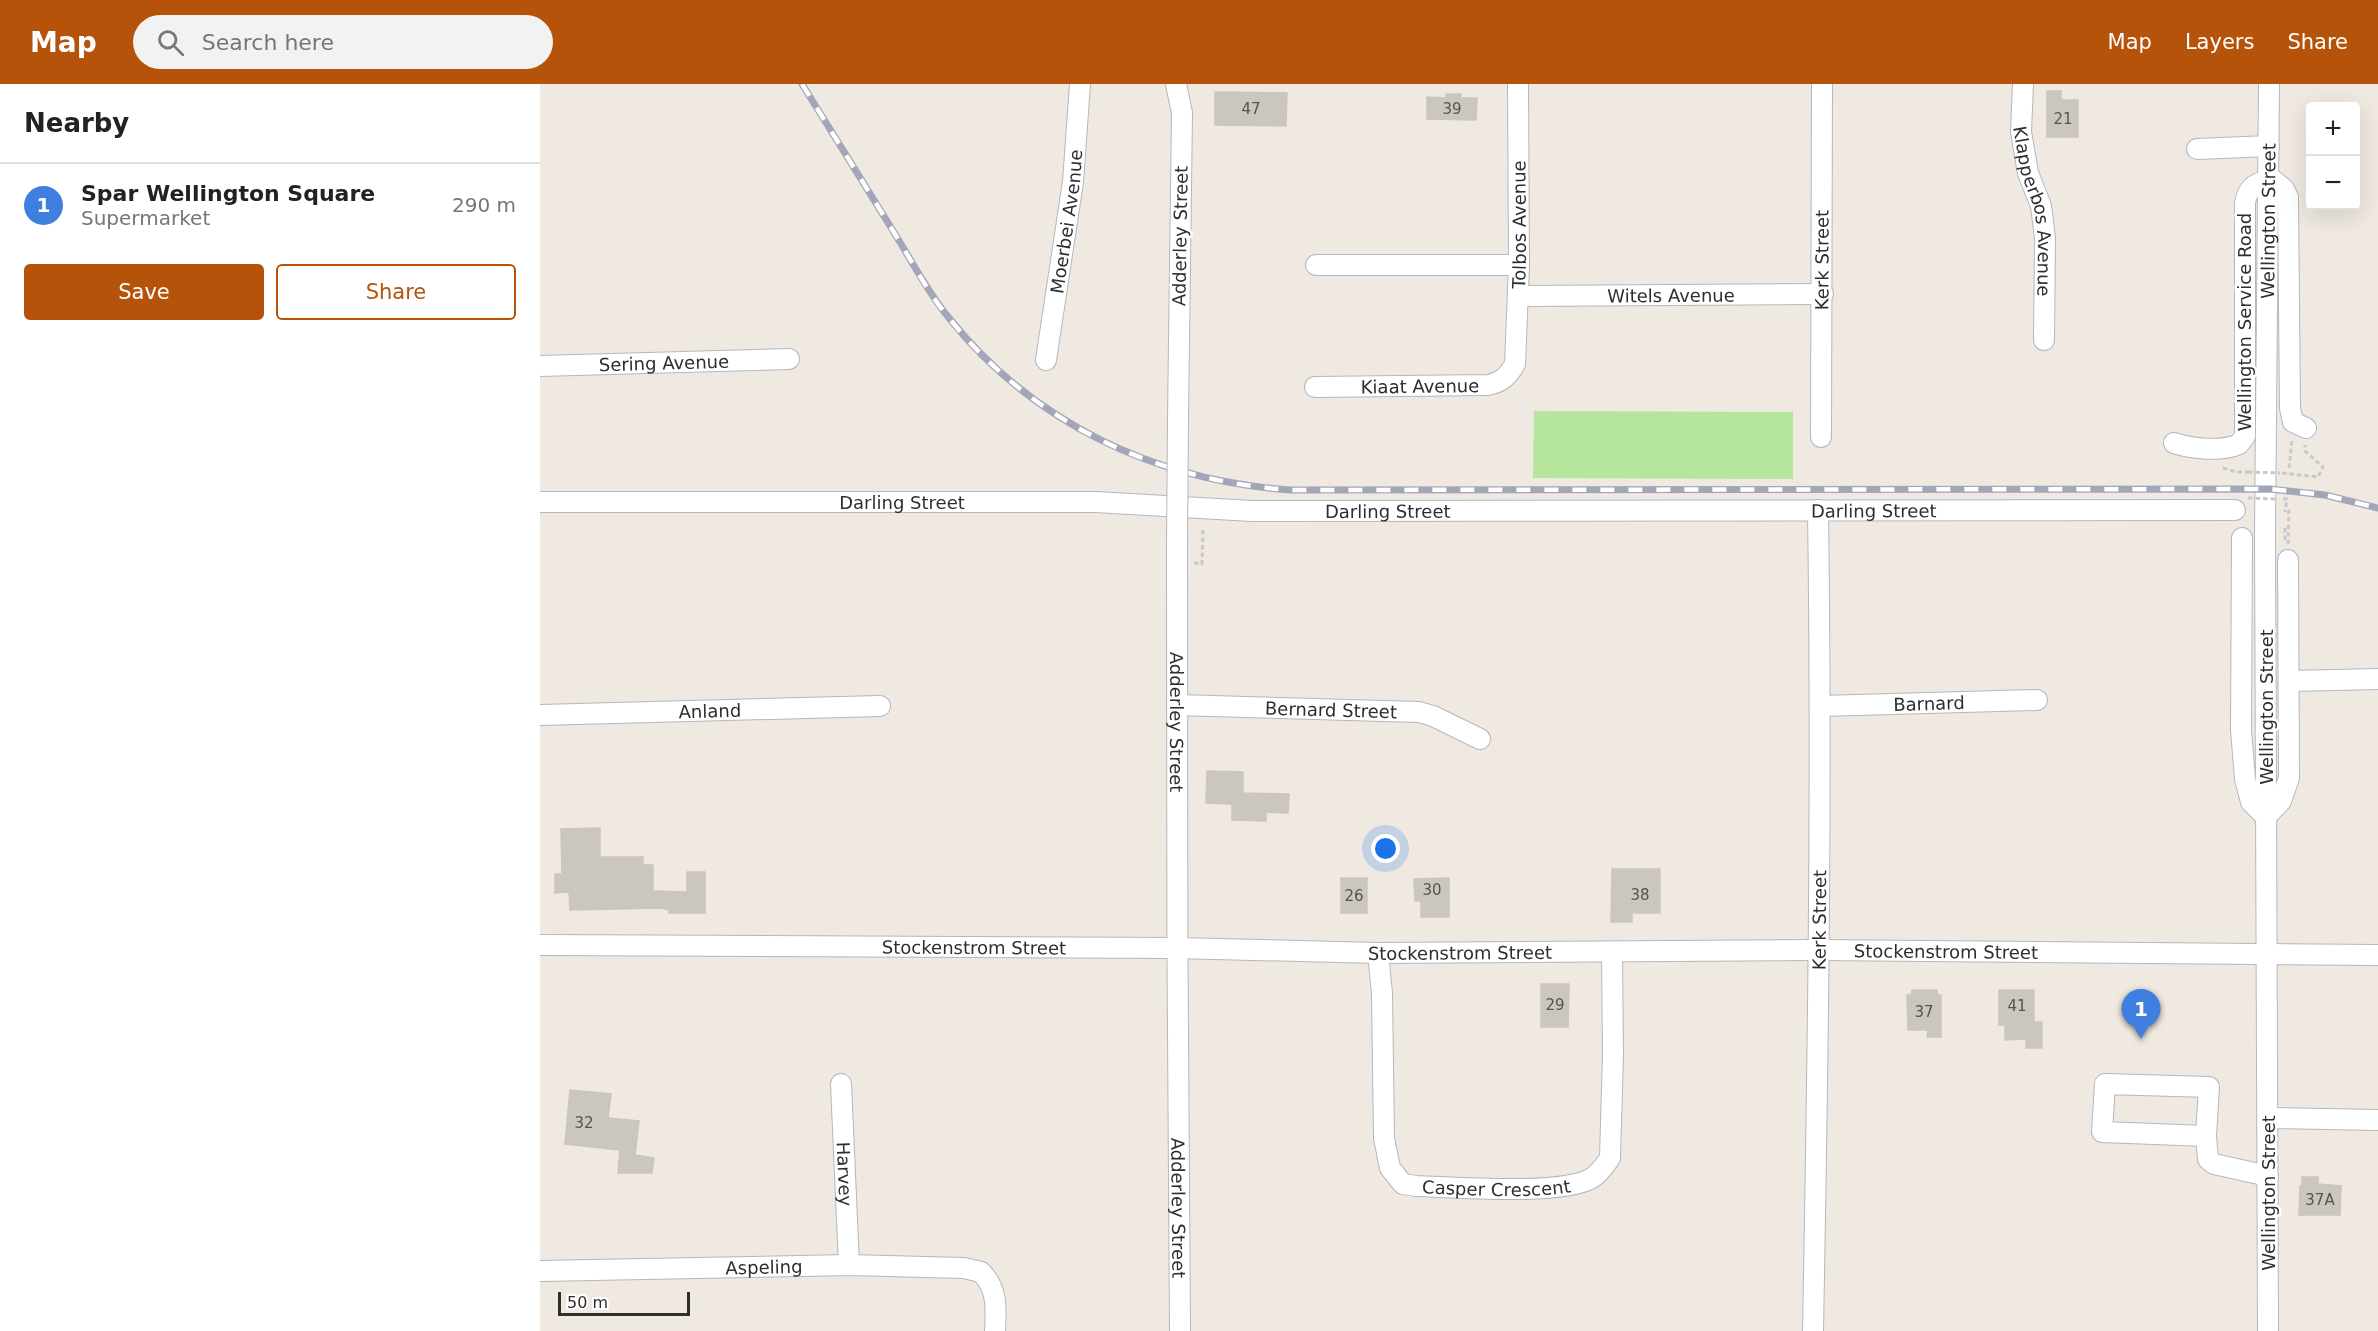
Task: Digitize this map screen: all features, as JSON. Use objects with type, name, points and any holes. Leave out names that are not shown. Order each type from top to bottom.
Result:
[{"type":"street","name":"Moerbei Avenue","points":[[1046,360],[1073,182],[1080,84]]},
{"type":"street","name":"Adderley Street","points":[[1176,84],[1182,113]]},
{"type":"street","name":"Adderley Street","points":[[1180,1331],[1176,948],[1179,877],[1177,546],[1182,113],[1188,84]]},
{"type":"street","name":"Tolbos Avenue","points":[[1515,364],[1519,296],[1518,84]]},
{"type":"street","name":"Kerk Street","points":[[1821,84],[1823,294],[1821,437]]},
{"type":"street","name":"Klapperbos Avenue","points":[[2023,84],[2021,132],[2028,172],[2041,207],[2045,238],[2044,340]]},
{"type":"street","name":"Wellington Street","points":[[2268,1331],[2266,817],[2269,84]]},
{"type":"street","points":[[2197,149],[2269,146]]},
{"type":"street","points":[[2267,179],[2284,189],[2288,197],[2289,395],[2300,425]]},
{"type":"street","name":"Wellington Service Road","points":[[2174,443],[2202,448],[2228,447],[2239,444],[2245,436],[2245,203],[2251,188],[2267,179]]},
{"type":"street","points":[[1316,265],[1519,265]]},
{"type":"street","name":"Witels Avenue","points":[[1519,296],[1823,294]]},
{"type":"street","name":"Sering Avenue","points":[[540,366],[789,360]]},
{"type":"street","name":"Kiaat Avenue","points":[[1315,387],[1488,385],[1504,379],[1515,364]]},
{"type":"street","name":"Darling Street","points":[[540,502],[1095,502],[1252,511],[1818,510],[2242,504]]},
{"type":"street","name":"Kerk Street","points":[[1813,1331],[1820,950],[1821,706],[1818,510]]},
{"type":"street","points":[[2242,538],[2241,730],[2245,778],[2251,802],[2266,817],[2281,801],[2289,778],[2288,560]]},
{"type":"street","points":[[2289,681],[2378,679]]},
{"type":"street","name":"Barnard","points":[[1821,706],[2037,700]]},
{"type":"street","name":"Bernard Street","points":[[1177,705],[1419,712],[1433,716],[1480,739]]},
{"type":"street","name":"Anland","points":[[540,715],[880,706]]},
{"type":"street","name":"Stockenstrom Street","points":[[540,945],[1176,948],[1378,953],[1820,950],[2378,955]]},
{"type":"street","name":"Casper Crescent","points":[[1378,953],[1382,993],[1384,1138],[1390,1168],[1403,1184],[1416,1186],[1536,1188],[1570,1186],[1590,1179],[1602,1170],[1610,1158],[1612,952]]},
{"type":"street","name":"Harvey","points":[[841,1084],[849,1265]]},
{"type":"street","points":[[2206,1136],[2102,1132],[2106,1084],[2209,1087],[2206,1136],[2208,1159],[2214,1164],[2268,1176]]},
{"type":"street","points":[[2268,1118],[2378,1120]]},
{"type":"street","name":"Aspeling","points":[[540,1271],[849,1265],[964,1268],[981,1272],[986,1277],[994,1294],[995,1331]]},
{"type":"path","points":[[2289,468],[2300,425]]},
{"type":"path","points":[[2236,472],[2318,477],[2323,467],[2305,451]]},
{"type":"path","points":[[2242,504],[2278,499]]},
{"type":"path","points":[[2288,560],[2289,507]]},
{"type":"path","points":[[2285,512],[2288,560]]},
{"type":"path","points":[[1202,561],[1203,520]]},
{"type":"green space","points":[[1534,411],[1793,412],[1793,479],[1533,478]]},
{"type":"building","points":[[2047,91],[2061,91],[2061,100],[2078,100],[2078,137],[2047,137]]},
{"type":"building","points":[[1215,92],[1287,93],[1286,126],[1215,125]]},
{"type":"building","points":[[1446,94],[1461,94],[1461,98],[1477,98],[1476,120],[1427,119],[1427,97],[1446,98]]},
{"type":"building","points":[[1207,771],[1243,772],[1243,793],[1289,794],[1288,813],[1266,812],[1266,821],[1232,820],[1232,804],[1206,803]]},
{"type":"building","points":[[600,828],[600,857],[643,857],[643,865],[653,865],[653,891],[687,892],[687,872],[705,872],[705,913],[669,913],[669,910],[661,908],[570,910],[569,892],[555,893],[555,874],[562,874],[561,829]]},
{"type":"building","points":[[1612,869],[1660,869],[1660,913],[1632,913],[1632,922],[1611,922]]},
{"type":"building","points":[[1341,878],[1367,878],[1367,913],[1341,913]]},
{"type":"building","points":[[1449,878],[1449,917],[1421,917],[1421,901],[1415,901],[1414,879]]},
{"type":"building","points":[[1541,984],[1569,984],[1568,1027],[1541,1027]]},
{"type":"building","points":[[1912,990],[1937,990],[1937,995],[1941,995],[1941,1037],[1927,1037],[1928,1030],[1908,1030],[1907,995],[1911,995]]},
{"type":"building","points":[[1999,990],[2034,990],[2034,1022],[2042,1022],[2042,1048],[2026,1048],[2026,1039],[2005,1040],[2005,1025],[1999,1025]]},
{"type":"building","points":[[570,1090],[611,1094],[608,1118],[639,1121],[635,1155],[654,1158],[652,1173],[618,1173],[620,1150],[565,1144]]},
{"type":"building","points":[[2302,1177],[2318,1177],[2318,1184],[2341,1186],[2340,1215],[2299,1215]]},
{"type":"railway","points":[[802,84],[934,298],[983,355],[1019,388],[1059,417],[1146,460],[1193,474],[1241,484],[1291,490],[2270,489],[2325,495],[2378,508]]},
{"type":"place","name":"Spar Wellington Square","points":[[2141,1039]]}]
